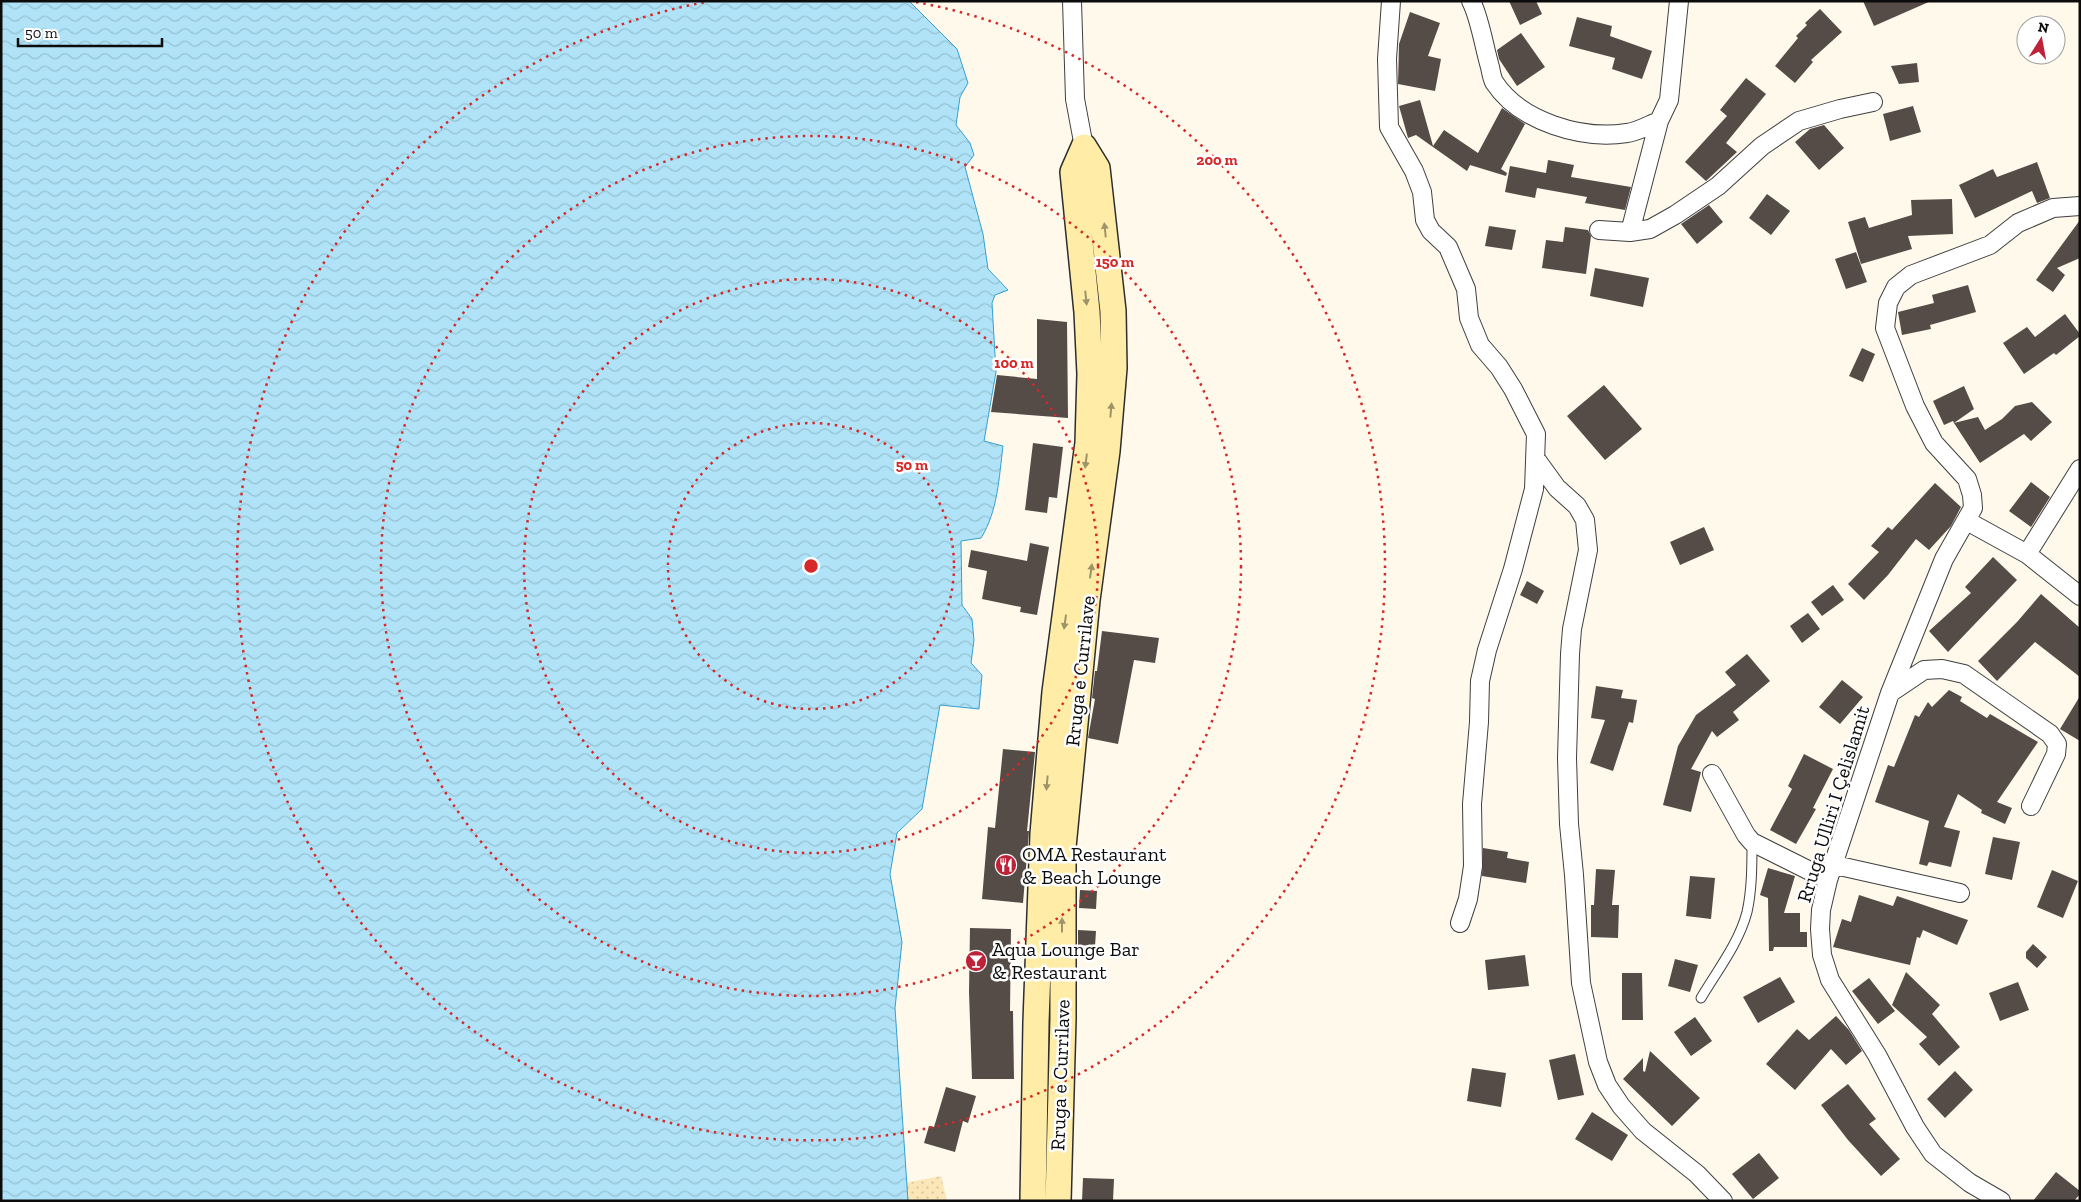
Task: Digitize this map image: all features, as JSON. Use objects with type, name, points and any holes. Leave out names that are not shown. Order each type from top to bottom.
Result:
[{"type":"main road","name":"Rruga e Currilave","points":[[1033,1201],[1036,1022],[1043,834],[1055,692],[1088,443],[1090,374],[1088,321],[1073,172],[1084,147]]},
{"type":"main road","name":"Rruga e Currilave","points":[[1058,1201],[1063,1019],[1063,847],[1087,600],[1107,451],[1114,368],[1113,311],[1097,168],[1084,147]]},
{"type":"street","name":"Rruga e Currilave","points":[[1072,1],[1074,99],[1084,147]]},
{"type":"street","points":[[1391,1],[1388,59],[1390,127],[1414,171],[1422,192],[1425,220],[1431,231],[1448,248],[1466,289],[1469,318],[1480,345],[1499,367],[1513,389],[1536,434],[1534,490],[1513,569],[1487,650],[1480,681],[1478,742],[1472,804],[1473,866],[1468,899],[1460,923]]},
{"type":"street","points":[[1471,1],[1476,10],[1482,43],[1494,81],[1513,102],[1538,119],[1570,131],[1598,136],[1629,133],[1659,121]]},
{"type":"street","points":[[1630,232],[1659,121],[1669,100],[1679,1]]},
{"type":"street","points":[[1599,230],[1630,232],[1650,229],[1675,215],[1718,186],[1762,146],[1799,121],[1873,102]]},
{"type":"street","name":"Rruga Ulliri I Çelislamit","points":[[2001,1201],[1970,1183],[1933,1154],[1915,1127],[1877,1055],[1830,980],[1822,955],[1821,910],[1831,872],[1890,693],[1944,559],[1973,508],[1972,495],[1967,479],[1934,443],[1915,406],[1885,328],[1888,303],[1896,287],[1911,275],[1990,245],[2018,223],[2053,208],[2080,206]]},
{"type":"street","points":[[1536,459],[1557,488],[1577,506],[1585,520],[1588,550],[1572,628],[1570,654],[1567,758],[1568,824],[1574,875],[1582,983],[1598,1062],[1607,1085],[1621,1106],[1643,1131],[1697,1174],[1723,1201]]},
{"type":"street","points":[[2027,554],[2080,469]]},
{"type":"street","points":[[1967,521],[2027,554],[2080,596]]},
{"type":"street","points":[[1890,693],[1924,670],[1942,669],[1964,674],[2050,734],[2057,744],[2056,754],[2032,806]]},
{"type":"street","points":[[1712,774],[1752,842],[1831,872],[1960,893]]},
{"type":"lane","points":[[1701,998],[1735,942],[1747,912],[1752,865],[1752,842]]},
{"type":"sand","points":[[941,1176],[947,1201],[908,1201],[906,1183]]},
{"type":"water","points":[[1,1],[909,1],[957,49],[968,83],[960,97],[956,125],[970,143],[974,155],[965,167],[983,234],[988,269],[1008,290],[995,295],[992,303],[996,372],[984,441],[1003,446],[997,494],[987,528],[981,538],[961,541],[962,605],[972,619],[974,640],[971,663],[982,675],[979,709],[940,705],[922,809],[897,833],[890,874],[902,942],[895,1008],[908,1201],[1,1201]]},
{"type":"building","points":[[1509,1],[1536,1],[1542,14],[1520,25]]},
{"type":"building","points":[[1863,1],[1931,1],[1874,26]]},
{"type":"building","points":[[1820,9],[1842,32],[1811,60],[1813,62],[1795,83],[1775,66],[1798,38],[1796,36],[1807,25],[1805,23]]},
{"type":"building","points":[[1410,12],[1440,23],[1428,56],[1441,59],[1435,91],[1398,84],[1399,44]]},
{"type":"building","points":[[1577,17],[1612,26],[1610,36],[1652,51],[1642,79],[1612,69],[1615,58],[1569,46]]},
{"type":"building","points":[[1521,33],[1545,67],[1517,86],[1499,59],[1497,50]]},
{"type":"building","points":[[1917,63],[1919,82],[1899,84],[1891,66]]},
{"type":"building","points":[[1746,78],[1766,94],[1726,143],[1737,152],[1706,181],[1685,162],[1727,116],[1720,110]]},
{"type":"building","points":[[1420,100],[1433,146],[1444,130],[1478,153],[1502,108],[1525,124],[1501,169],[1507,173],[1506,176],[1470,165],[1467,171],[1416,135],[1408,138],[1399,106]]},
{"type":"building","points":[[1913,106],[1921,132],[1890,141],[1883,114]]},
{"type":"building","points":[[1824,125],[1844,148],[1819,170],[1795,142],[1810,129]]},
{"type":"building","points":[[1548,160],[1574,165],[1571,177],[1631,187],[1625,210],[1585,203],[1587,197],[1537,188],[1535,198],[1505,192],[1510,166],[1546,173]]},
{"type":"building","points":[[2037,162],[2050,198],[2037,203],[2032,191],[1975,218],[1959,185],[1993,169],[1997,177]]},
{"type":"building","points":[[1767,194],[1790,211],[1771,235],[1749,218]]},
{"type":"building","points":[[1952,199],[1953,234],[1908,236],[1912,249],[1861,264],[1848,222],[1865,217],[1869,228],[1912,215],[1911,200]]},
{"type":"building","points":[[1709,205],[1723,222],[1697,244],[1681,224]]},
{"type":"building","points":[[2080,220],[2080,258],[2057,268],[2065,275],[2053,292],[2036,280]]},
{"type":"building","points":[[1489,226],[1516,230],[1512,250],[1485,246]]},
{"type":"building","points":[[1565,227],[1588,230],[1591,236],[1586,274],[1542,268],[1546,240],[1563,242]]},
{"type":"building","points":[[1856,252],[1867,282],[1846,289],[1835,259]]},
{"type":"building","points":[[1595,268],[1649,278],[1643,307],[1590,296]]},
{"type":"building","points":[[1968,285],[1976,312],[1930,325],[1931,329],[1902,335],[1898,312],[1934,303],[1932,295]]},
{"type":"building","points":[[2065,314],[2080,336],[2056,355],[2054,353],[2024,374],[2003,343],[2027,327],[2035,337]]},
{"type":"building","points":[[1037,319],[1067,322],[1068,418],[991,412],[997,375],[1037,379]]},
{"type":"building","points":[[1862,348],[1875,354],[1863,382],[1849,376]]},
{"type":"building","points":[[1604,385],[1642,429],[1605,460],[1567,416]]},
{"type":"building","points":[[1964,386],[1974,409],[1954,423],[1953,421],[1944,425],[1933,401]]},
{"type":"building","points":[[2032,402],[2052,422],[2031,441],[2024,434],[1980,463],[1954,423],[1978,417],[1985,430],[2002,419],[2015,406]]},
{"type":"building","points":[[1033,443],[1063,447],[1057,498],[1049,497],[1047,513],[1025,510]]},
{"type":"building","points":[[2031,482],[2050,497],[2031,527],[2009,511]]},
{"type":"building","points":[[1935,483],[1961,507],[1951,526],[1929,550],[1916,539],[1888,575],[1864,600],[1848,584],[1879,552],[1871,546],[1888,527],[1892,530]]},
{"type":"building","points":[[1704,527],[1714,550],[1680,565],[1670,542]]},
{"type":"building","points":[[1030,543],[1049,547],[1037,615],[1020,612],[1021,607],[982,599],[987,571],[968,567],[971,550],[1027,561]]},
{"type":"building","points":[[1993,557],[2017,580],[1948,652],[1929,631],[1971,593],[1965,587]]},
{"type":"building","points":[[1527,581],[1544,591],[1537,604],[1520,595]]},
{"type":"building","points":[[1833,585],[1844,600],[1822,616],[1811,602]]},
{"type":"building","points":[[2041,594],[2080,628],[2080,677],[2035,642],[1997,681],[1978,661],[2017,622]]},
{"type":"building","points":[[1808,613],[1820,629],[1802,643],[1790,626]]},
{"type":"building","points":[[1102,631],[1159,638],[1155,663],[1134,660],[1118,744],[1088,738],[1095,699],[1092,698]]},
{"type":"building","points":[[1747,654],[1770,681],[1733,712],[1739,720],[1717,737],[1712,731],[1691,769],[1701,772],[1691,812],[1663,805],[1678,746],[1696,715],[1736,685],[1725,672]]},
{"type":"building","points":[[1842,680],[1863,697],[1840,724],[1819,707]]},
{"type":"building","points":[[1596,686],[1623,690],[1621,698],[1637,700],[1633,723],[1629,722],[1613,771],[1590,763],[1605,720],[1591,718]]},
{"type":"building","points":[[1949,690],[1962,697],[1960,701],[1987,718],[1990,714],[2038,742],[1997,802],[2012,808],[2005,824],[1981,813],[1982,810],[1958,794],[1944,827],[1960,831],[1951,867],[1929,862],[1927,866],[1919,864],[1929,821],[1875,802],[1888,765],[1894,767],[1915,715],[1919,717],[1928,702],[1932,707]]},
{"type":"building","points":[[2080,696],[2080,741],[2060,729]]},
{"type":"building","points":[[1003,749],[1035,752],[1027,831],[1029,831],[1023,903],[982,899],[988,827],[995,828]]},
{"type":"building","points":[[1804,754],[1833,769],[1813,808],[1816,809],[1796,844],[1770,830],[1792,789],[1788,786]]},
{"type":"building","points":[[1993,837],[2020,842],[2012,880],[1985,874]]},
{"type":"building","points":[[1483,848],[1508,852],[1507,858],[1529,862],[1526,883],[1482,876]]},
{"type":"building","points":[[1768,868],[1795,876],[1784,913],[1800,913],[1800,932],[1807,932],[1807,947],[1774,947],[1773,951],[1769,951],[1768,898],[1760,895]]},
{"type":"building","points":[[1596,869],[1615,870],[1612,905],[1619,905],[1618,938],[1591,937],[1591,905],[1594,905]]},
{"type":"building","points":[[2052,870],[2078,881],[2063,918],[2037,907]]},
{"type":"building","points":[[1690,876],[1715,878],[1711,919],[1686,916]]},
{"type":"building","points":[[1080,890],[1097,891],[1096,909],[1079,908]]},
{"type":"building","points":[[1859,895],[1893,906],[1897,896],[1968,920],[1957,945],[1923,930],[1920,938],[1917,937],[1910,965],[1833,947],[1842,919],[1851,922]]},
{"type":"building","points":[[970,928],[1011,929],[1010,1011],[1013,1011],[1014,1079],[972,1079],[969,992]]},
{"type":"building","points":[[1078,930],[1096,931],[1095,946],[1078,945]]},
{"type":"building","points":[[2033,944],[2047,957],[2037,968],[2026,958],[2026,952]]},
{"type":"building","points":[[1525,955],[1529,986],[1488,990],[1485,960]]},
{"type":"building","points":[[1675,959],[1698,965],[1690,992],[1668,986]]},
{"type":"building","points":[[1906,972],[1940,1005],[1932,1014],[1960,1047],[1939,1066],[1919,1044],[1927,1037],[1892,1005]]},
{"type":"building","points":[[1622,973],[1642,973],[1643,1020],[1622,1020]]},
{"type":"building","points":[[1780,977],[1795,1002],[1758,1023],[1743,997]]},
{"type":"building","points":[[1869,978],[1895,1011],[1878,1024],[1852,991]]},
{"type":"building","points":[[2018,982],[2029,1010],[2000,1021],[1989,993]]},
{"type":"building","points":[[1836,1016],[1849,1030],[1862,1051],[1846,1065],[1831,1049],[1795,1090],[1766,1064],[1797,1029],[1809,1040]]},
{"type":"building","points":[[1695,1017],[1712,1041],[1691,1056],[1674,1032]]},
{"type":"building","points":[[1650,1051],[1700,1098],[1672,1126],[1623,1079],[1643,1058],[1643,1071],[1645,1072]]},
{"type":"building","points":[[1575,1054],[1584,1095],[1558,1100],[1549,1060]]},
{"type":"building","points":[[1472,1068],[1506,1073],[1501,1107],[1467,1101]]},
{"type":"building","points":[[1955,1071],[1973,1090],[1945,1118],[1927,1099]]},
{"type":"building","points":[[1848,1084],[1876,1119],[1869,1124],[1900,1159],[1881,1176],[1848,1140],[1821,1105]]},
{"type":"building","points":[[946,1087],[976,1096],[968,1123],[963,1121],[955,1152],[924,1143],[929,1126],[934,1127]]},
{"type":"building","points":[[1592,1112],[1628,1135],[1612,1161],[1575,1139]]},
{"type":"building","points":[[1759,1153],[1779,1178],[1753,1199],[1732,1174]]},
{"type":"building","points":[[2056,1172],[2080,1191],[2080,1194],[2074,1201],[2033,1201]]},
{"type":"building","points":[[1083,1178],[1114,1179],[1113,1201],[1082,1201]]},
{"type":"place","name":"OMA Restaurant & Beach Lounge","points":[[1006,865]]},
{"type":"place","name":"Aqua Lounge Bar & Restaurant","points":[[976,961]]}]
